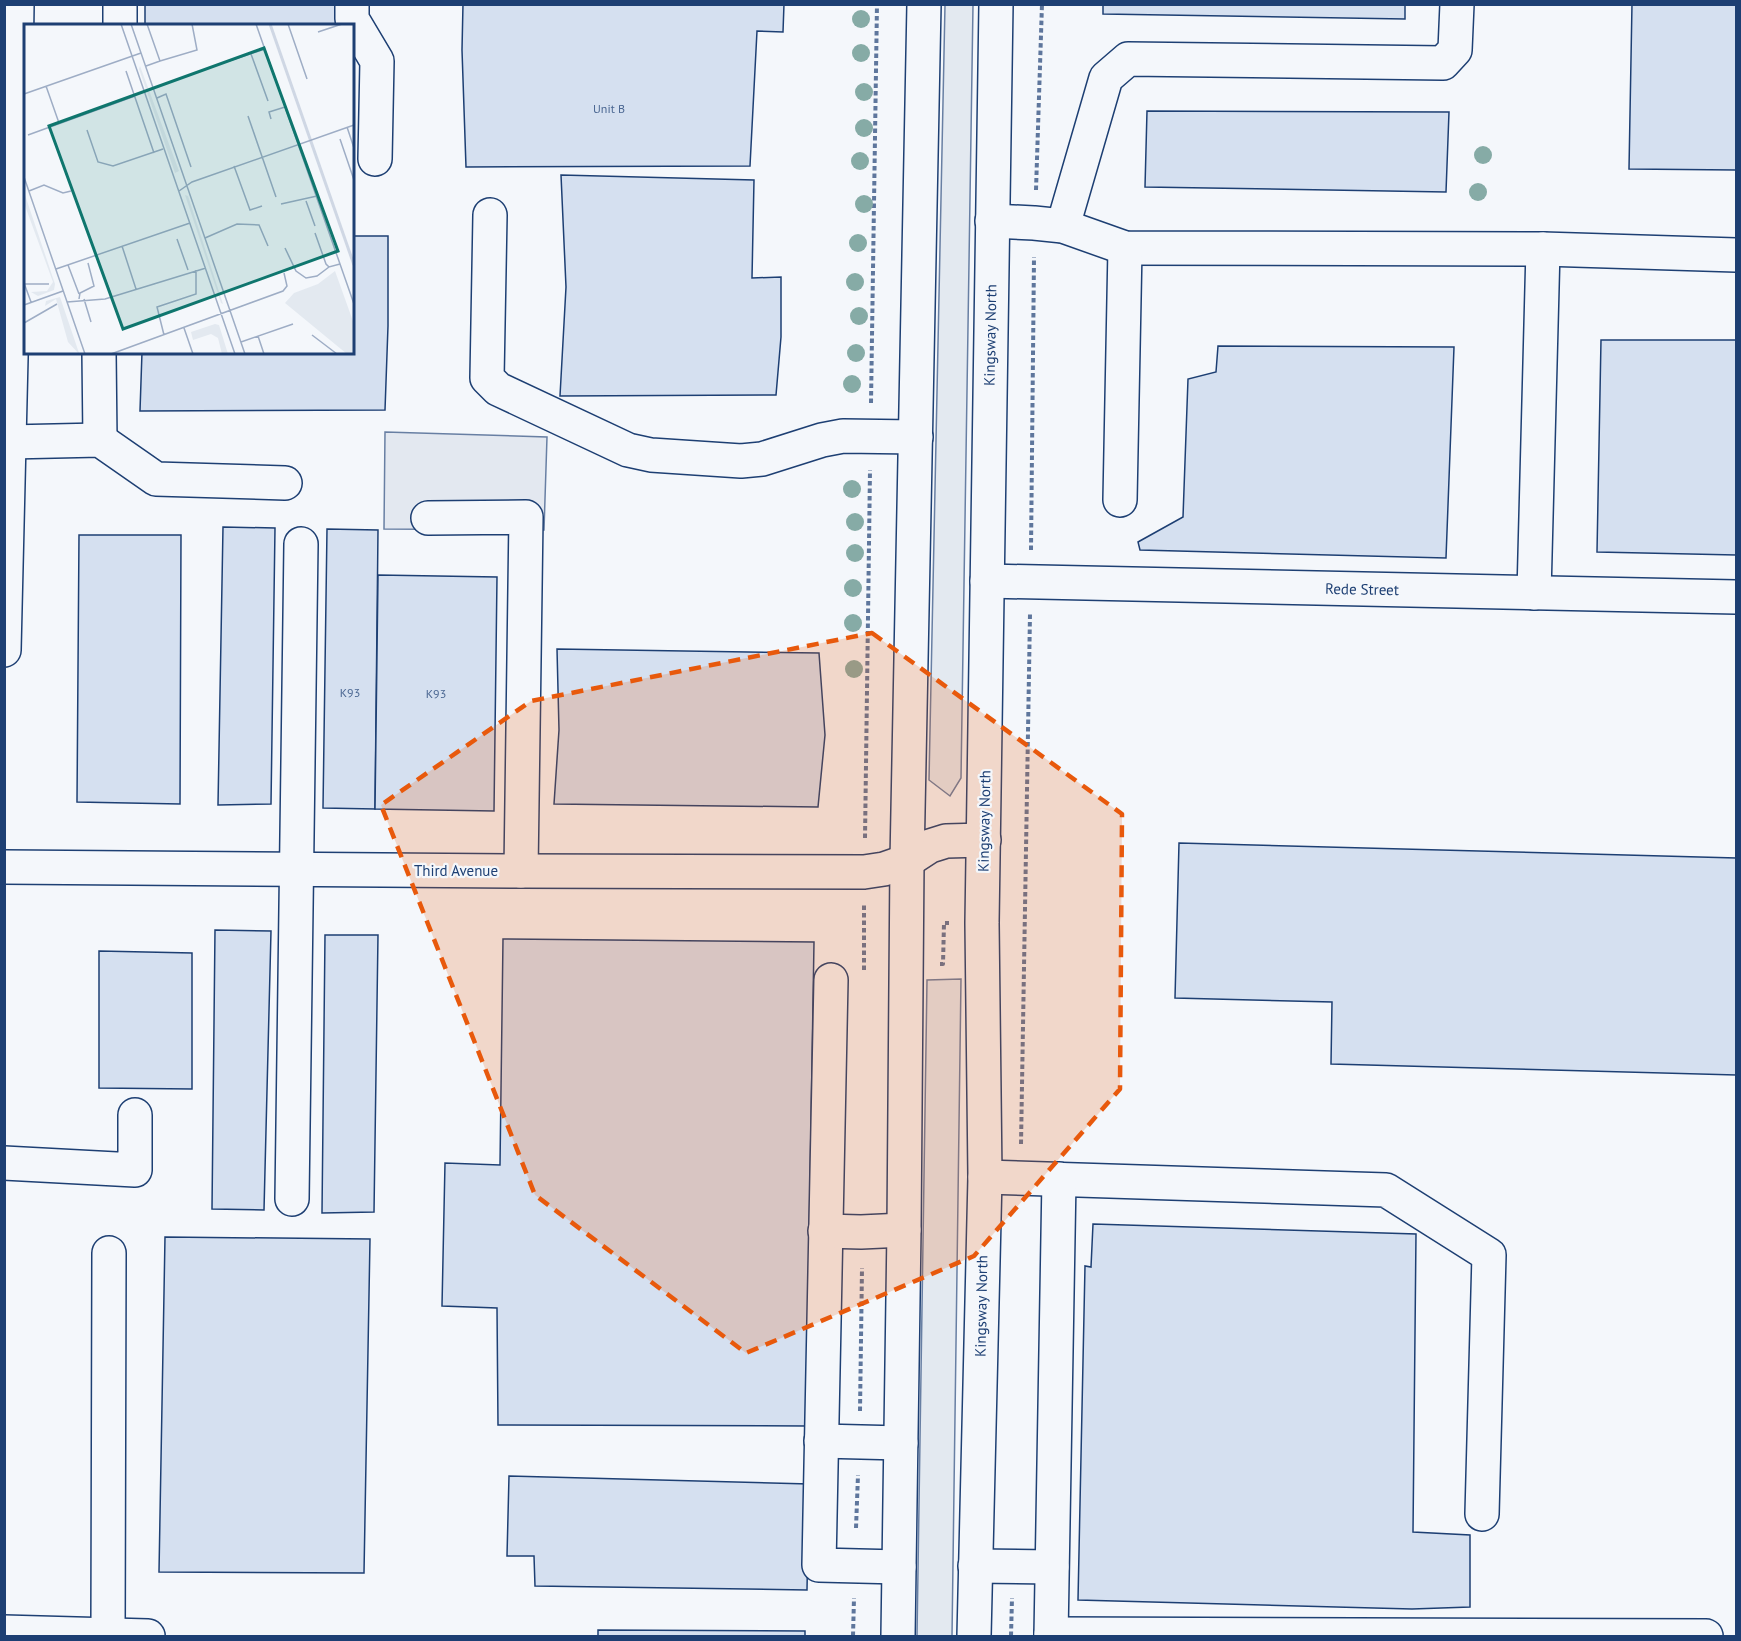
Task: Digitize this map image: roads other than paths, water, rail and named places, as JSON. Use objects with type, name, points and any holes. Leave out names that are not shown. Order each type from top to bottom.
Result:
[{"type":"street","points":[[4,650],[17,4]]},
{"type":"street","points":[[120,4],[120,24]]},
{"type":"street","points":[[352,4],[352,19],[377,61],[375,159]]},
{"type":"street","points":[[898,1636],[907,861],[924,4]]},
{"type":"street","name":"Kingsway North","points":[[974,1636],[985,1177],[982,923],[996,4]]},
{"type":"street","points":[[1049,224],[1106,78],[1128,59],[1443,63],[1455,50],[1457,4]]},
{"type":"street","points":[[490,215],[487,378],[498,389],[628,450],[651,455],[741,461],[762,459],[822,440],[843,436],[916,437]]},
{"type":"street","points":[[992,221],[1049,224],[1125,248],[1543,249],[1736,257]]},
{"type":"street","points":[[1120,500],[1125,248]]},
{"type":"street","points":[[1534,592],[1543,249]]},
{"type":"street","points":[[99,354],[100,440]]},
{"type":"street","points":[[9,442],[100,440],[156,479],[285,483]]},
{"type":"street","points":[[428,518],[526,517],[521,871]]},
{"type":"street","points":[[292,1198],[302,544]]},
{"type":"street","name":"Rede Street","points":[[987,581],[1737,597]]},
{"type":"street","name":"Third Avenue","points":[[4,867],[864,872],[884,869],[907,861],[930,846],[946,841],[984,840]]},
{"type":"street","points":[[831,980],[819,1565],[899,1567]]},
{"type":"street","points":[[4,1163],[135,1170],[135,1115]]},
{"type":"street","points":[[985,1177],[1386,1190],[1489,1256],[1482,1514]]},
{"type":"street","points":[[1059,1179],[1051,1635],[1706,1636]]},
{"type":"street","points":[[825,1231],[904,1230]]},
{"type":"street","points":[[108,1635],[109,1253]]},
{"type":"street","points":[[821,1441],[901,1443]]},
{"type":"street","points":[[975,1566],[1052,1567]]},
{"type":"street","points":[[4,1632],[148,1636]]}]
